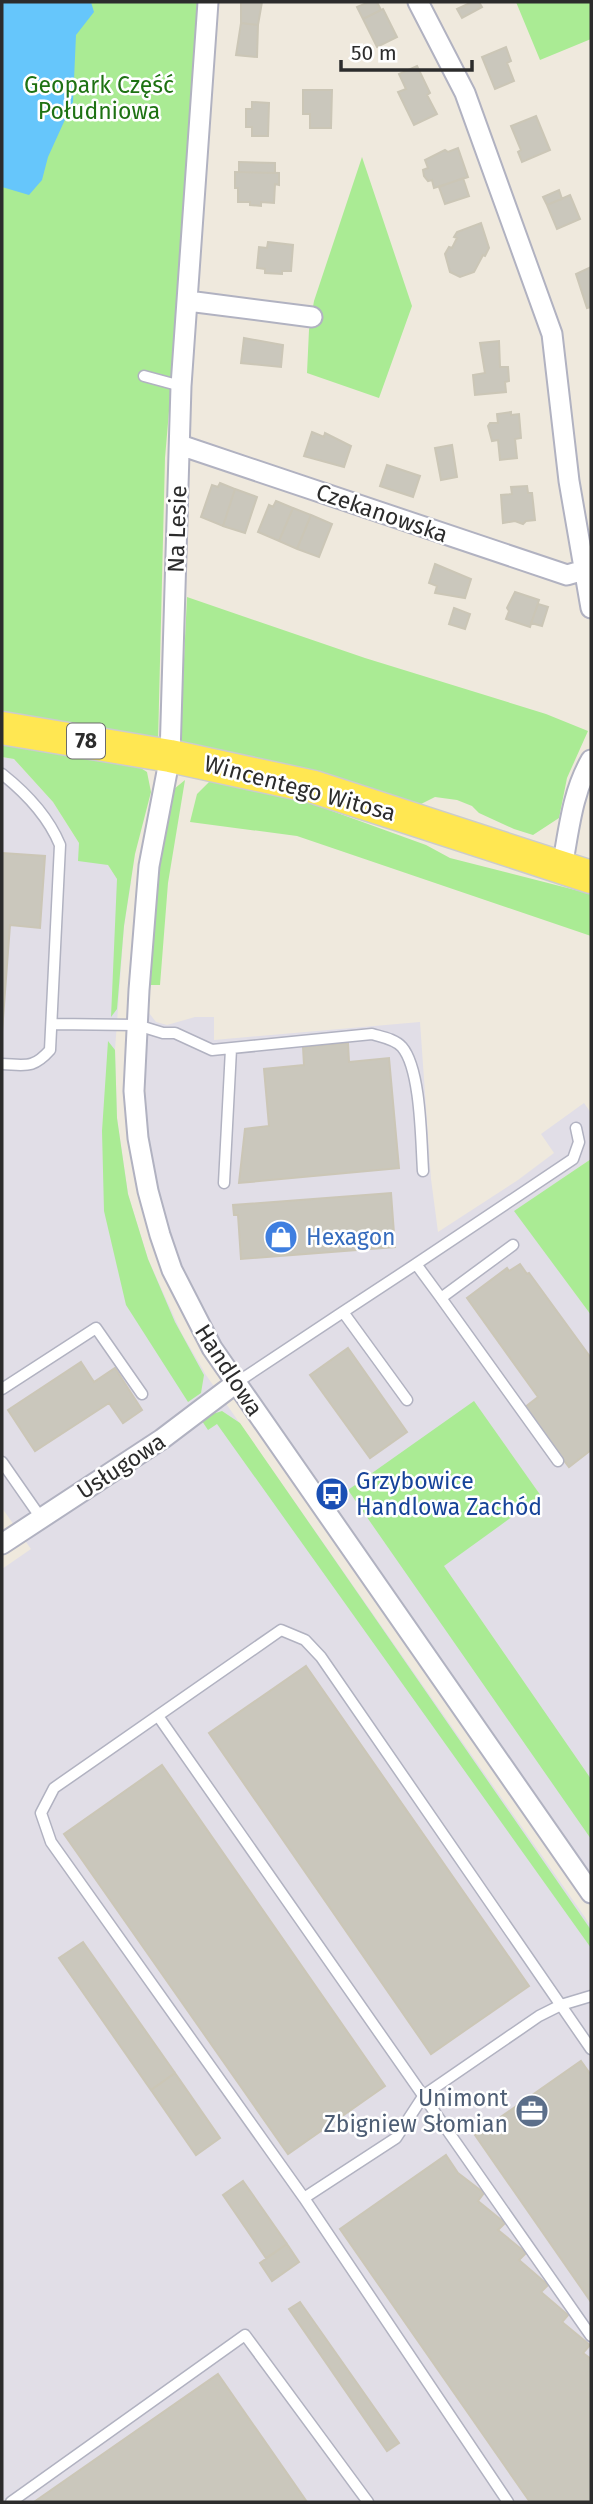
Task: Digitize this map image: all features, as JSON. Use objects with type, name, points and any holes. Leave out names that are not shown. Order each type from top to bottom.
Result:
[{"type":"main road","name":"Wincentego Witosa","points":[[2,728],[170,756],[314,787],[577,872]]},
{"type":"street","name":"Na Lesie","points":[[170,756],[181,386],[208,2]]},
{"type":"street","points":[[418,2],[465,93],[552,334],[566,462],[591,608]]},
{"type":"street","points":[[188,302],[312,317]]},
{"type":"street","name":"Czekanowska","points":[[180,445],[567,575],[584,570]]},
{"type":"street","name":"Handlowa","points":[[170,756],[149,866],[134,1091],[138,1138],[148,1191],[172,1270],[212,1348],[591,1893]]},
{"type":"street","points":[[577,872],[573,803],[591,760]]},
{"type":"street","name":"Usługowa","points":[[2,1544],[162,1439],[236,1383]]},
{"type":"lane","points":[[144,376],[181,386]]},
{"type":"lane","points":[[2,774],[22,790],[53,828],[60,845],[50,1050],[31,1066],[2,1064]]},
{"type":"lane","points":[[53,1024],[137,1025],[163,1033],[175,1033],[212,1051],[372,1034],[390,1039],[402,1047],[414,1072],[423,1171]]},
{"type":"lane","points":[[224,1183],[231,1049]]},
{"type":"lane","points":[[236,1383],[573,1159],[579,1142],[576,1128]]},
{"type":"lane","points":[[441,1298],[513,1245]]},
{"type":"lane","points":[[416,1264],[558,1461]]},
{"type":"lane","points":[[343,1312],[407,1400]]},
{"type":"lane","points":[[2,1389],[96,1328],[142,1394]]},
{"type":"lane","points":[[2,1462],[41,1518]]},
{"type":"lane","points":[[508,2502],[304,2199],[51,1842],[41,1813],[54,1788],[281,1630],[305,1640],[321,1657],[591,2049]]},
{"type":"lane","points":[[158,1716],[591,2336]]},
{"type":"lane","points":[[304,2199],[396,2138],[424,2095],[538,2016],[561,2005],[591,1996]]},
{"type":"lane","points":[[11,2502],[245,2336],[368,2502]]},
{"type":"shaded area","points":[[2,757],[14,759],[53,802],[79,843],[108,865],[117,879],[131,882],[124,926],[115,1050],[117,1118],[128,1194],[148,1259],[181,1332],[206,1375],[591,1926],[591,2502],[2,2502],[2,1569],[31,1549],[2,1508]]},
{"type":"shaded area","points":[[146,1009],[156,1022],[167,1025],[195,1017],[214,1017],[214,1040],[420,1022],[431,1179],[438,1232],[554,1153],[541,1134],[584,1103],[591,1113],[591,1159],[515,1211],[591,1315],[591,1880],[224,1352],[205,1318],[173,1246],[160,1204],[148,1140],[144,1054]]},
{"type":"green space","name":"Geopark Część Południowa","points":[[2,2],[204,2],[165,458],[158,743],[2,715]]},
{"type":"green space","points":[[516,2],[591,2],[591,39],[540,60]]},
{"type":"green space","points":[[362,157],[412,306],[379,398],[307,373],[309,330],[314,301]]},
{"type":"green space","points":[[187,597],[365,658],[546,714],[588,731],[567,778],[559,818],[533,835],[479,813],[472,806],[457,800],[435,797],[419,805],[180,745]]},
{"type":"green space","points":[[2,739],[133,763],[147,772],[151,792],[135,854],[124,926],[117,1009],[111,1017],[117,879],[108,865],[78,861],[79,843],[53,802],[14,759],[2,757]]},
{"type":"green space","points":[[185,780],[168,883],[160,985],[149,985],[156,882],[168,807],[174,789]]},
{"type":"green space","points":[[210,781],[299,799],[426,845],[450,858],[591,894],[591,936],[297,836],[190,822],[197,794]]},
{"type":"green space","points":[[108,1041],[115,1050],[117,1118],[128,1194],[148,1259],[175,1322],[204,1375],[201,1393],[188,1402],[126,1305],[104,1211],[102,1131]]},
{"type":"green space","points":[[591,1159],[591,1315],[514,1211]]},
{"type":"green space","points":[[474,1401],[541,1496],[444,1566],[591,1779],[591,1839],[348,1490]]},
{"type":"green space","points":[[222,1411],[240,1423],[591,1930],[591,1948],[217,1424],[208,1430],[200,1418]]},
{"type":"water","points":[[2,2],[91,2],[94,12],[76,35],[73,102],[48,157],[42,180],[29,195],[2,187]]},
{"type":"building","points":[[241,2],[262,2],[258,25],[241,23]]},
{"type":"building","points":[[377,2],[381,10],[363,19],[357,7]]},
{"type":"building","points":[[472,2],[479,2],[482,7],[462,18],[457,9]]},
{"type":"building","points":[[383,9],[397,37],[377,47],[363,19]]},
{"type":"building","points":[[241,23],[258,25],[257,57],[236,55]]},
{"type":"building","points":[[506,47],[511,61],[507,63],[514,81],[495,89],[482,57]]},
{"type":"building","points":[[417,66],[437,114],[414,125],[398,92],[406,89],[399,74]]},
{"type":"building","points":[[303,90],[332,90],[331,128],[310,128],[310,114],[303,114]]},
{"type":"building","points":[[252,102],[269,103],[268,136],[252,136],[252,127],[246,127],[246,109],[252,109]]},
{"type":"building","points":[[536,116],[550,150],[522,162],[518,152],[521,150],[511,126]]},
{"type":"building","points":[[458,148],[468,177],[434,188],[432,180],[428,181],[424,176],[423,170],[428,168],[425,160],[445,150],[448,152]]},
{"type":"building","points":[[239,162],[275,163],[275,173],[239,172]]},
{"type":"building","points":[[235,172],[279,173],[279,185],[275,184],[274,203],[261,202],[261,206],[238,202]]},
{"type":"building","points":[[463,178],[469,196],[445,204],[439,187]]},
{"type":"building","points":[[559,190],[562,199],[547,205],[543,197]]},
{"type":"building","points":[[570,195],[580,219],[557,229],[547,205]]},
{"type":"building","points":[[481,223],[489,248],[485,256],[483,255],[474,272],[460,277],[450,272],[445,254],[449,247],[452,248],[457,232]]},
{"type":"building","points":[[268,242],[293,245],[291,271],[282,271],[282,274],[265,273],[265,269],[257,268],[259,247],[267,248]]},
{"type":"building","points":[[591,267],[591,307],[587,308],[576,274]]},
{"type":"building","points":[[244,338],[283,345],[281,367],[241,363]]},
{"type":"building","points":[[499,341],[500,367],[508,367],[509,381],[505,382],[506,392],[475,395],[473,375],[485,373],[480,343]]},
{"type":"building","points":[[511,412],[511,415],[519,414],[521,438],[515,439],[517,458],[500,460],[498,440],[492,441],[488,426],[490,423],[498,423],[497,414]]},
{"type":"building","points":[[312,432],[324,437],[325,433],[351,446],[344,467],[304,456]]},
{"type":"building","points":[[452,445],[457,477],[441,480],[435,448]]},
{"type":"building","points":[[387,465],[420,476],[413,497],[380,486]]},
{"type":"building","points":[[220,483],[235,489],[223,526],[201,517],[212,485],[218,487]]},
{"type":"building","points":[[527,486],[528,493],[532,493],[535,520],[523,524],[515,521],[503,523],[501,495],[512,494],[511,487]]},
{"type":"building","points":[[235,489],[257,497],[245,533],[223,526]]},
{"type":"building","points":[[276,501],[293,508],[279,541],[258,532],[269,505],[273,507]]},
{"type":"building","points":[[293,508],[311,515],[297,549],[279,541]]},
{"type":"building","points":[[311,515],[332,524],[319,557],[297,549]]},
{"type":"building","points":[[435,564],[471,579],[465,598],[435,593],[437,586],[429,583]]},
{"type":"building","points":[[515,592],[539,600],[530,627],[506,619],[509,611],[507,608]]},
{"type":"building","points":[[538,604],[548,607],[542,626],[531,623]]},
{"type":"building","points":[[454,608],[470,614],[465,629],[449,624]]},
{"type":"building","points":[[2,853],[45,856],[40,928],[10,925],[2,1032]]},
{"type":"building","points":[[348,1043],[349,1062],[389,1058],[399,1168],[239,1183],[245,1129],[269,1126],[264,1069],[304,1065],[303,1047]]},
{"type":"building","points":[[391,1193],[395,1247],[241,1259],[238,1215],[234,1215],[233,1205]]},
{"type":"building","points":[[520,1264],[591,1358],[591,1450],[569,1467],[524,1408],[538,1397],[467,1298],[507,1268],[509,1271]]},
{"type":"building","points":[[348,1348],[407,1432],[370,1458],[310,1375]]},
{"type":"building","points":[[81,1362],[94,1382],[115,1368],[142,1410],[123,1423],[109,1403],[35,1451],[8,1410]]},
{"type":"building","points":[[306,1666],[529,1986],[431,2054],[209,1733]]},
{"type":"building","points":[[162,1765],[385,2086],[288,2154],[64,1834]]},
{"type":"building","points":[[83,1942],[175,2073],[151,2090],[59,1958]]},
{"type":"building","points":[[581,2061],[591,2075],[591,2302],[475,2135]]},
{"type":"building","points":[[175,2073],[220,2138],[196,2155],[151,2090]]},
{"type":"building","points":[[446,2155],[458,2173],[484,2193],[478,2201],[505,2223],[498,2230],[526,2253],[519,2260],[548,2285],[541,2292],[568,2315],[562,2322],[590,2345],[583,2353],[591,2359],[591,2502],[530,2502],[340,2229]]},
{"type":"building","points":[[243,2181],[287,2244],[266,2258],[223,2195]]},
{"type":"building","points":[[287,2244],[299,2262],[272,2281],[260,2263]]},
{"type":"building","points":[[300,2302],[399,2443],[387,2451],[289,2309]]},
{"type":"building","points":[[218,2374],[307,2502],[34,2502]]},
{"type":"place","name":"Hexagon","points":[[281,1237]]},
{"type":"place","name":"Grzybowice Handlowa Zachód","points":[[332,1494]]},
{"type":"place","name":"Unimont Zbigniew Słomian","points":[[532,2111]]}]
